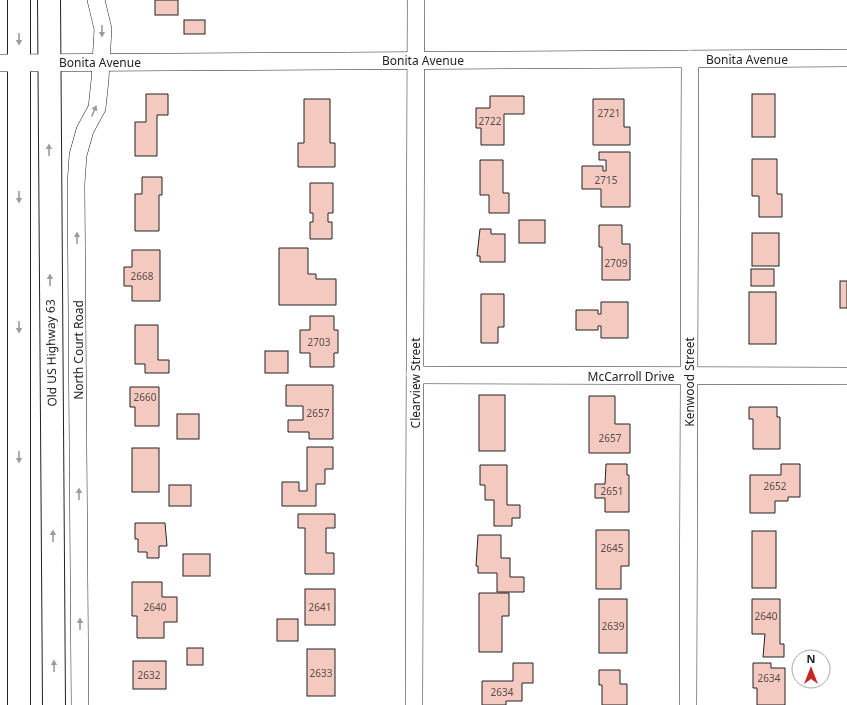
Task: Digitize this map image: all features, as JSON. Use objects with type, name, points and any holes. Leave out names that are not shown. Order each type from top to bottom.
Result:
[{"type":"highway","points":[[19,0],[9,63],[19,705]]},
{"type":"highway","name":"Old US Highway 63","points":[[49,0],[48,63],[54,705]]},
{"type":"street","name":"North Court Road","points":[[80,705],[76,184],[78,155],[85,130],[97,108],[99,62],[103,29],[96,0]]},
{"type":"street","name":"Clearview Street","points":[[414,705],[416,0]]},
{"type":"street","name":"Bonita Avenue","points":[[9,63],[847,58]]},
{"type":"street","name":"Kenwood Street","points":[[688,705],[690,59]]},
{"type":"street","name":"McCarroll Drive","points":[[415,375],[847,376]]},
{"type":"building","points":[[155,0],[178,0],[178,15],[155,15]]},
{"type":"building","points":[[184,20],[205,20],[205,34],[184,34]]},
{"type":"building","points":[[146,94],[168,94],[168,115],[157,115],[157,156],[135,156],[135,122],[146,122]]},
{"type":"building","points":[[752,94],[775,94],[775,137],[752,137]]},
{"type":"building","points":[[490,96],[524,96],[524,114],[504,114],[504,145],[481,145],[481,128],[476,128],[476,108],[490,108]]},
{"type":"building","points":[[304,99],[330,99],[330,143],[335,143],[335,167],[298,167],[298,143],[304,143]]},
{"type":"building","points":[[593,99],[624,99],[624,127],[630,127],[630,145],[593,145]]},
{"type":"building","points":[[599,152],[630,152],[630,207],[601,207],[601,189],[582,189],[582,166],[603,166],[603,171],[606,171],[606,160],[599,160]]},
{"type":"building","points":[[752,159],[777,159],[777,194],[782,194],[782,217],[759,217],[759,196],[752,196]]},
{"type":"building","points":[[480,160],[503,160],[503,193],[509,193],[509,213],[489,213],[489,195],[480,195]]},
{"type":"building","points":[[142,177],[162,177],[162,195],[159,195],[159,231],[135,231],[135,194],[142,194]]},
{"type":"building","points":[[310,183],[333,183],[333,213],[328,213],[328,222],[332,222],[332,239],[310,239],[310,222],[313,222],[313,213],[310,213]]},
{"type":"building","points":[[519,220],[545,220],[545,243],[519,243]]},
{"type":"building","points":[[599,225],[622,225],[622,244],[630,244],[630,280],[602,280],[602,247],[599,247]]},
{"type":"building","points":[[480,229],[491,229],[491,234],[505,234],[505,262],[480,262],[480,256],[477,256]]},
{"type":"building","points":[[752,233],[779,233],[779,266],[752,266]]},
{"type":"building","points":[[279,248],[308,248],[308,274],[316,274],[316,279],[336,279],[336,305],[279,305]]},
{"type":"building","points":[[132,250],[160,250],[160,301],[132,301],[132,286],[124,286],[124,267],[132,267]]},
{"type":"building","points":[[751,269],[774,269],[774,286],[751,286]]},
{"type":"building","points":[[840,281],[847,281],[847,308],[840,308]]},
{"type":"building","points":[[749,292],[776,292],[776,344],[749,344]]},
{"type":"building","points":[[481,294],[504,294],[504,327],[498,327],[498,343],[481,343]]},
{"type":"building","points":[[601,302],[628,302],[628,338],[601,338],[601,326],[598,326],[598,330],[576,330],[576,310],[598,310],[598,314],[601,314]]},
{"type":"building","points":[[310,316],[334,316],[334,330],[338,330],[338,353],[334,353],[334,367],[310,367],[310,353],[300,353],[300,330],[310,330]]},
{"type":"building","points":[[135,325],[158,325],[158,360],[169,360],[169,373],[145,373],[145,364],[135,364]]},
{"type":"building","points":[[265,351],[288,351],[288,373],[265,373]]},
{"type":"building","points":[[286,385],[333,385],[333,439],[309,439],[309,432],[288,432],[288,420],[303,420],[303,406],[286,406]]},
{"type":"building","points":[[130,387],[159,387],[159,426],[135,426],[135,407],[130,407]]},
{"type":"building","points":[[479,395],[505,395],[505,451],[479,451]]},
{"type":"building","points":[[589,396],[615,396],[615,424],[630,424],[630,453],[589,453]]},
{"type":"building","points":[[749,407],[777,407],[777,417],[780,417],[780,449],[753,449],[753,419],[749,419]]},
{"type":"building","points":[[177,414],[199,414],[199,439],[177,439]]},
{"type":"building","points":[[307,447],[333,447],[333,469],[325,469],[325,484],[316,484],[316,506],[282,506],[282,482],[299,482],[299,491],[307,491]]},
{"type":"building","points":[[132,448],[159,448],[159,492],[132,492]]},
{"type":"building","points":[[606,464],[627,464],[627,475],[629,475],[629,512],[605,512],[605,498],[595,498],[595,484],[605,484]]},
{"type":"building","points":[[781,464],[800,464],[800,497],[788,497],[788,501],[775,501],[775,513],[750,513],[750,475],[781,475]]},
{"type":"building","points":[[480,465],[507,465],[507,505],[520,505],[520,518],[512,518],[512,526],[494,526],[494,500],[485,500],[485,485],[480,485]]},
{"type":"building","points":[[169,485],[191,485],[191,506],[169,506]]},
{"type":"building","points":[[298,514],[335,514],[335,528],[326,528],[326,553],[334,553],[334,574],[305,574],[305,528],[298,528]]},
{"type":"building","points":[[135,523],[165,523],[167,546],[159,546],[159,558],[147,558],[147,552],[138,552],[138,539],[135,539]]},
{"type":"building","points":[[596,530],[629,530],[629,566],[621,566],[621,589],[596,589]]},
{"type":"building","points":[[752,531],[776,531],[776,588],[752,588]]},
{"type":"building","points":[[478,535],[501,535],[501,558],[510,558],[510,577],[524,577],[524,592],[497,592],[497,573],[478,573],[478,566],[476,566]]},
{"type":"building","points":[[183,554],[210,554],[210,576],[183,576]]},
{"type":"building","points":[[132,582],[162,582],[162,597],[177,597],[177,622],[164,622],[164,638],[137,638],[137,616],[132,616]]},
{"type":"building","points":[[305,589],[335,589],[335,625],[305,625]]},
{"type":"building","points":[[479,593],[509,593],[509,616],[502,616],[502,652],[479,652]]},
{"type":"building","points":[[599,599],[627,599],[627,653],[599,653]]},
{"type":"building","points":[[752,599],[780,599],[780,644],[784,644],[784,657],[763,657],[765,634],[752,634]]},
{"type":"building","points":[[277,619],[298,619],[298,641],[277,641]]},
{"type":"building","points":[[187,648],[203,648],[203,665],[187,665]]},
{"type":"building","points":[[307,649],[335,649],[335,696],[307,696]]},
{"type":"building","points":[[133,661],[166,661],[166,689],[133,689]]},
{"type":"building","points":[[513,663],[533,663],[533,683],[522,683],[522,701],[506,701],[506,705],[482,705],[482,681],[513,681]]},
{"type":"building","points":[[753,663],[771,663],[771,668],[785,668],[785,705],[757,705],[757,688],[753,688]]},
{"type":"building","points":[[599,670],[620,670],[620,684],[627,684],[627,705],[602,705],[602,685],[599,685]]}]
